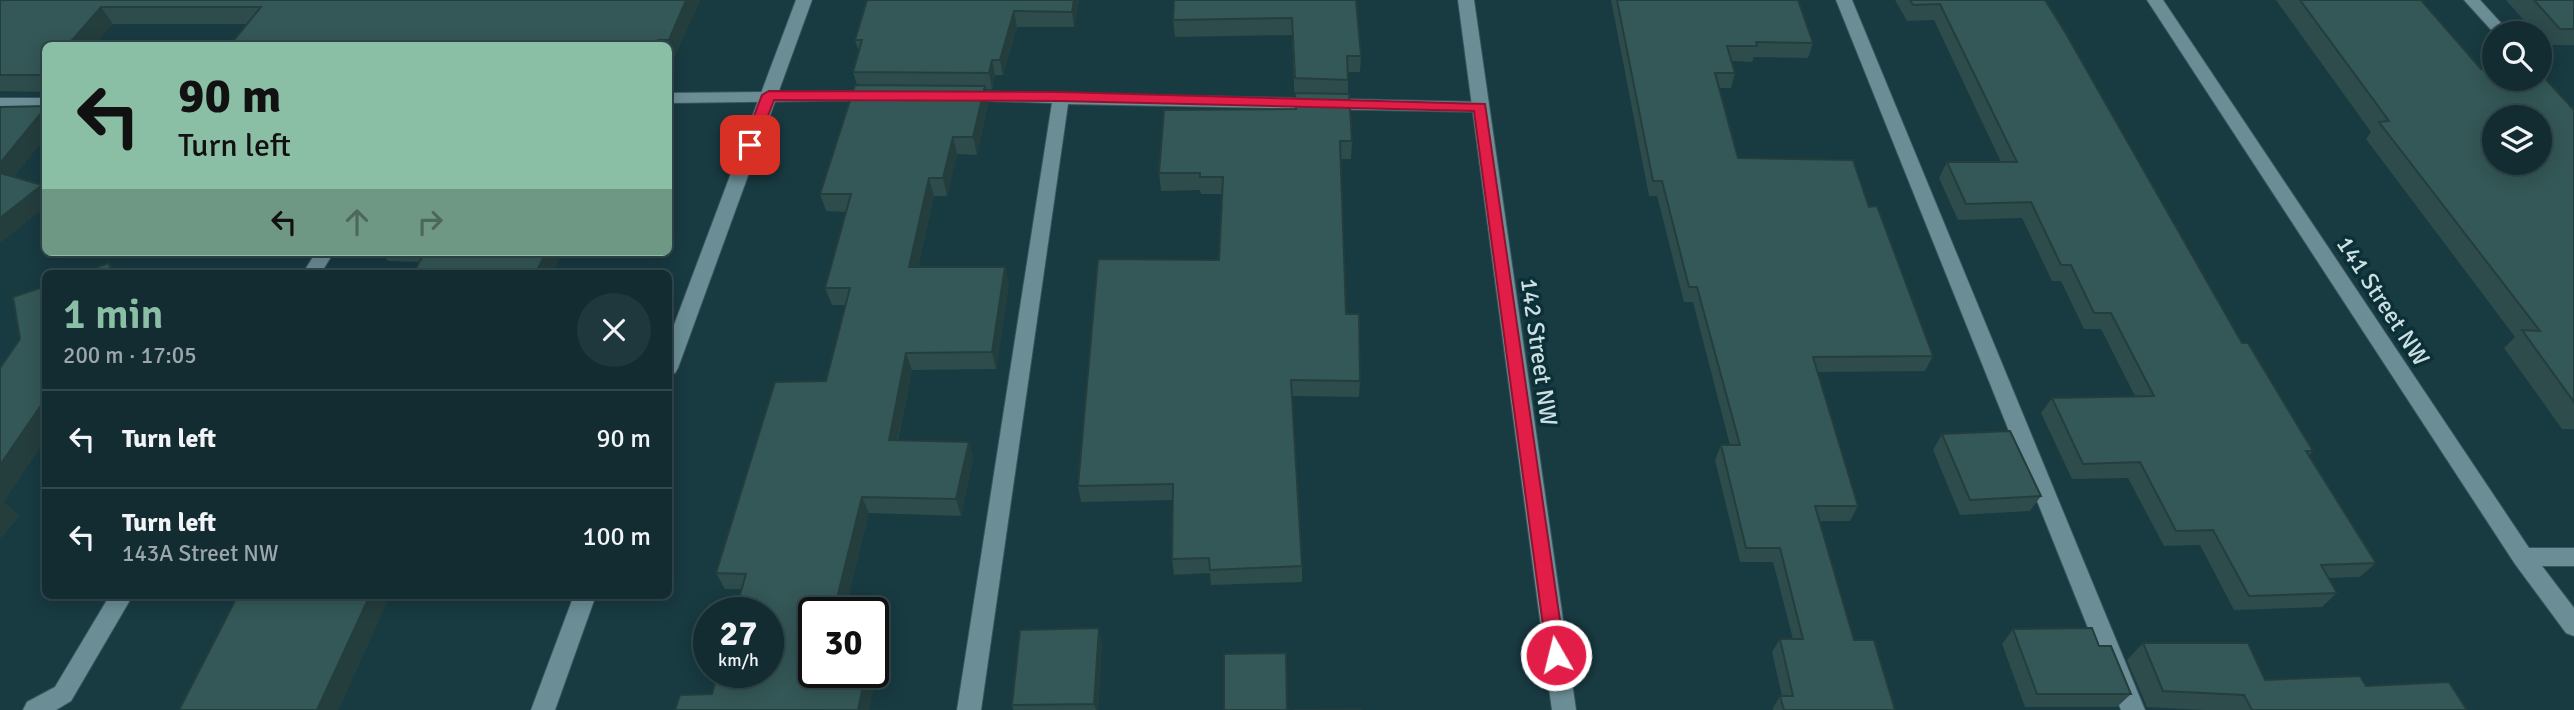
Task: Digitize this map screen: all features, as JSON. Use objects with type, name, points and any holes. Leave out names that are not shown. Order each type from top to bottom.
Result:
[{"type":"street","points":[[672,357],[804,0]]},
{"type":"street","name":"142 Street NW","points":[[1466,0],[1564,710]]},
{"type":"street","points":[[1844,0],[2133,710]]},
{"type":"street","name":"141 Street NW","points":[[2155,0],[2523,557],[2574,626]]},
{"type":"street","points":[[2472,0],[2491,21]]},
{"type":"street","points":[[672,98],[894,96]]},
{"type":"street","points":[[950,96],[1480,107]]},
{"type":"street","points":[[969,710],[1061,97]]},
{"type":"street","points":[[0,103],[42,103]]},
{"type":"street","points":[[2523,557],[2574,557]]},
{"type":"street","points":[[35,710],[63,694],[120,599]]},
{"type":"street","points":[[543,710],[584,599]]},
{"type":"building","points":[[686,0],[669,40],[657,42],[232,42],[261,7],[101,7],[70,42],[42,42],[41,75],[0,75],[0,1]]},
{"type":"building","points":[[867,0],[1074,0],[1072,12],[1014,11],[1000,60],[992,60],[989,73],[853,72],[862,40],[855,40]]},
{"type":"building","points":[[1174,0],[1356,0],[1361,56],[1347,56],[1348,80],[1295,78],[1292,18],[1173,20]]},
{"type":"building","points":[[1617,0],[1798,0],[1813,43],[1756,42],[1757,46],[1727,46],[1735,73],[1715,73],[1738,158],[1853,160],[1869,207],[1877,206],[1933,356],[1813,357],[1858,506],[1815,506],[1854,640],[1874,640],[1895,710],[1784,710],[1780,696],[1793,696],[1780,639],[1803,639],[1780,548],[1746,548],[1721,445],[1740,445],[1697,287],[1689,287],[1662,181],[1653,181]]},
{"type":"building","points":[[1910,0],[2045,0],[2242,343],[2248,343],[2313,451],[2306,451],[2376,563],[2321,565],[2337,593],[2249,596],[2213,530],[2176,531],[2140,462],[2083,464],[2052,398],[2154,396],[2111,313],[2094,313],[2071,265],[2061,265],[2031,202],[1966,204],[1947,162],[2017,162],[1940,4],[1913,5]]},
{"type":"building","points":[[2300,0],[2421,0],[2482,69],[2482,91],[2552,91],[2552,86],[2574,110],[2574,402],[2522,330],[2540,331],[2379,122],[2389,121]]},
{"type":"building","points":[[2534,0],[2574,0],[2574,29],[2560,29]]},
{"type":"building","points":[[855,85],[985,86],[973,137],[953,137],[943,178],[929,178],[909,267],[1005,267],[992,352],[906,353],[889,440],[969,442],[956,499],[862,497],[837,597],[798,597],[798,688],[863,688],[858,710],[675,710],[680,695],[712,694],[714,688],[784,688],[784,597],[739,597],[746,574],[716,573],[775,382],[826,381],[850,288],[825,288],[851,194],[820,194]]},
{"type":"building","points":[[1295,93],[1349,94],[1352,141],[1340,141],[1346,314],[1359,314],[1360,381],[1291,380],[1302,566],[1210,570],[1209,558],[1172,559],[1173,484],[1078,486],[1098,259],[1219,260],[1223,177],[1200,177],[1200,173],[1159,173],[1164,110],[1296,109]]},
{"type":"building","points":[[42,106],[42,112],[0,163],[0,107]]},
{"type":"building","points":[[0,173],[42,185],[0,218]]},
{"type":"building","points":[[423,256],[544,256],[537,270],[415,270]]},
{"type":"building","points":[[109,263],[110,270],[89,270]]},
{"type":"building","points":[[42,287],[42,404],[0,465],[0,368],[20,339],[13,297]]},
{"type":"building","points":[[2010,431],[2041,496],[1970,500],[1942,434]]},
{"type":"building","points":[[236,599],[368,599],[317,710],[179,710]]},
{"type":"building","points":[[1099,628],[1094,704],[1012,705],[1020,630]]},
{"type":"building","points":[[2092,628],[2099,646],[2111,646],[2131,694],[2037,694],[2013,629]]},
{"type":"building","points":[[2143,643],[2248,643],[2265,680],[2360,676],[2366,686],[2449,682],[2467,710],[2252,710],[2244,695],[2163,691]]},
{"type":"building","points":[[1286,653],[1287,710],[1224,710],[1224,654]]},
{"type":"building","points":[[1361,709],[1361,710],[1293,710]]},
{"type":"route","points":[[750,145],[769,95],[1061,97],[1480,107],[1556,655]]}]
